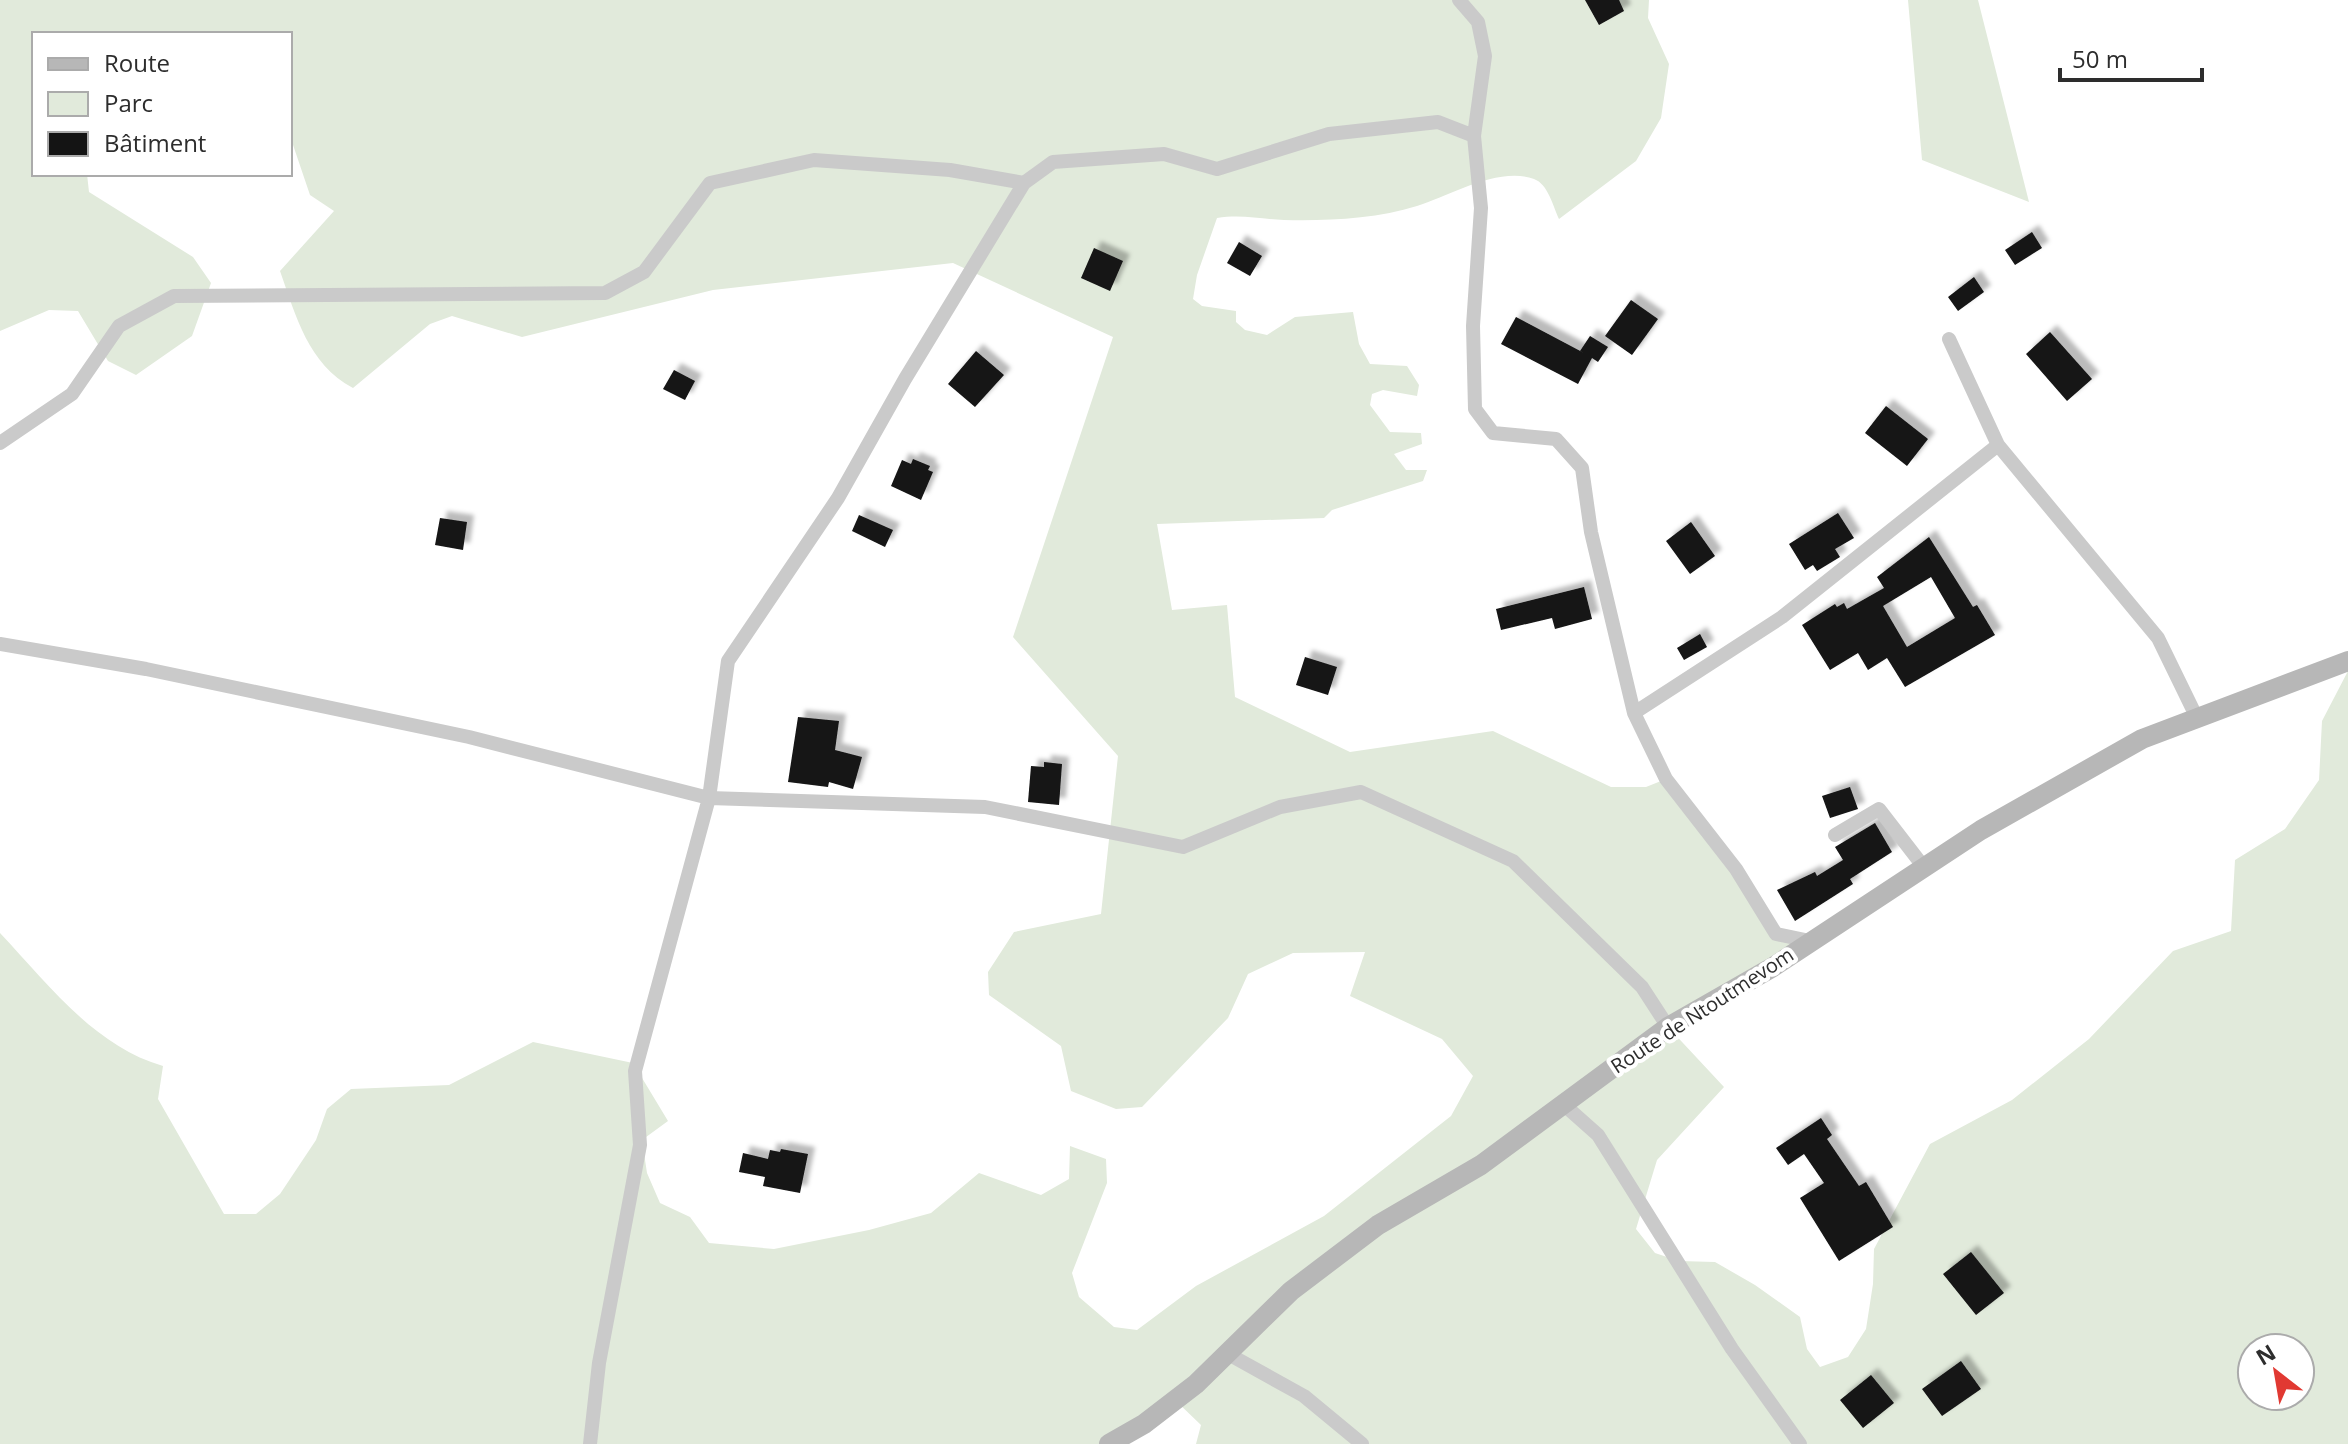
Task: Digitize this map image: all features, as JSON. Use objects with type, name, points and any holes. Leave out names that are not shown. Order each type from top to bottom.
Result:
[{"type":"street","points":[[1459,0],[1478,22],[1485,56],[1474,136],[1481,208],[1473,326],[1475,409],[1493,433],[1556,439],[1582,468],[1591,532],[1634,713],[1666,779],[1736,869],[1776,934],[1810,941]]},
{"type":"street","points":[[590,1444],[599,1363],[640,1145],[635,1071],[709,798],[728,661],[838,498],[905,379],[1024,183],[1053,162],[1164,154],[1217,169],[1329,134],[1438,122],[1474,136]]},
{"type":"street","points":[[0,443],[72,394],[119,326],[174,296],[605,293],[644,272],[710,183],[814,160],[950,170],[1024,183]]},
{"type":"street","points":[[1949,339],[1998,445],[2158,638],[2196,716]]},
{"type":"street","points":[[1634,713],[1782,617],[1998,445]]},
{"type":"street","points":[[0,644],[146,669],[469,737],[709,798],[985,807],[1183,847],[1280,807],[1361,792],[1513,861],[1642,987],[1668,1027]]},
{"type":"street","name":"Route de Ntoutmevom","points":[[1109,1444],[1144,1424],[1230,1355],[1291,1291],[1378,1225],[1481,1165],[1668,1027],[1773,967],[1923,866],[2117,753],[2196,716],[2348,661]]},
{"type":"street","points":[[1835,835],[1879,809],[1923,866]]},
{"type":"street","points":[[1562,1103],[1598,1135],[1732,1349],[1800,1444]]},
{"type":"street","points":[[1230,1355],[1304,1396],[1362,1444]]},
{"type":"green space","points":[[0,0],[1649,0],[1648,18],[1669,64],[1661,118],[1636,161],[1559,219],[1543,186],[1534,179],[1520,176],[1490,179],[1417,206],[1368,216],[1317,220],[1217,218],[1197,275],[1193,299],[1202,306],[1236,311],[1236,322],[1245,330],[1267,335],[1295,317],[1353,312],[1359,344],[1370,364],[1407,366],[1419,385],[1417,396],[1383,390],[1372,394],[1370,405],[1390,432],[1421,433],[1422,444],[1394,454],[1406,470],[1427,470],[1423,481],[1332,510],[1324,518],[1157,524],[1172,610],[1227,605],[1235,697],[1350,752],[1493,731],[1611,787],[1646,787],[1666,779],[1776,934],[1810,941],[1669,1028],[1724,1087],[1657,1160],[1636,1229],[1655,1253],[1679,1261],[1715,1262],[1755,1285],[1800,1317],[1807,1349],[1820,1367],[1848,1357],[1866,1329],[1873,1284],[1874,1249],[1930,1144],[2012,1100],[2089,1039],[2173,951],[2231,931],[2235,860],[2285,829],[2319,780],[2322,721],[2348,671],[2348,1444],[1196,1444],[1201,1425],[1175,1400],[1109,1444],[0,1444],[0,933],[54,992],[94,1029],[138,1057],[163,1066],[158,1099],[224,1214],[256,1214],[280,1194],[316,1140],[327,1109],[351,1089],[449,1085],[533,1042],[633,1063],[668,1121],[642,1140],[647,1173],[660,1203],[690,1217],[709,1243],[774,1249],[869,1230],[931,1213],[979,1173],[1041,1195],[1069,1179],[1070,1146],[1106,1159],[1107,1183],[1072,1273],[1079,1297],[1114,1327],[1137,1330],[1196,1286],[1324,1216],[1451,1116],[1473,1076],[1442,1039],[1350,996],[1365,952],[1293,953],[1248,974],[1228,1018],[1142,1107],[1116,1109],[1071,1091],[1061,1046],[989,995],[988,972],[1014,932],[1101,914],[1118,756],[1013,637],[1113,337],[953,263],[713,290],[522,337],[452,316],[430,324],[353,388],[325,366],[314,352],[298,321],[280,271],[334,211],[310,195],[292,142],[292,32],[32,32],[32,176],[87,176],[89,192],[193,257],[211,283],[192,336],[136,375],[108,361],[78,311],[49,310],[0,331]]},
{"type":"green space","points":[[1908,0],[1978,0],[2029,202],[1922,160]]},
{"type":"building","points":[[1585,0],[1619,0],[1624,11],[1599,25]]},
{"type":"building","points":[[2032,232],[2042,248],[2015,265],[2005,250]]},
{"type":"building","points":[[1239,242],[1262,256],[1250,276],[1227,263]]},
{"type":"building","points":[[1094,248],[1123,261],[1110,291],[1081,278]]},
{"type":"building","points":[[1974,277],[1984,292],[1958,311],[1948,297]]},
{"type":"building","points":[[1631,300],[1658,319],[1632,355],[1605,336]]},
{"type":"building","points":[[1516,317],[1580,351],[1590,336],[1608,347],[1598,362],[1592,358],[1578,384],[1501,344]]},
{"type":"building","points":[[2050,332],[2092,379],[2067,401],[2026,354]]},
{"type":"building","points":[[976,351],[1004,375],[975,407],[948,384]]},
{"type":"building","points":[[674,370],[695,381],[685,400],[663,389]]},
{"type":"building","points":[[1886,406],[1928,439],[1907,466],[1865,433]]},
{"type":"building","points":[[913,459],[930,466],[928,470],[933,472],[921,500],[891,486],[902,460],[911,464]]},
{"type":"building","points":[[1838,513],[1854,538],[1835,549],[1840,557],[1817,571],[1813,565],[1805,570],[1789,544]]},
{"type":"building","points":[[859,515],[893,530],[885,547],[852,531]]},
{"type":"building","points":[[440,518],[467,522],[463,550],[435,545]]},
{"type":"building","points":[[1691,522],[1715,556],[1690,574],[1666,541]]},
{"type":"building","points":[[1929,537],[1973,607],[1977,605],[1995,635],[1905,687],[1887,658],[1868,670],[1858,653],[1830,670],[1802,625],[1835,604],[1837,607],[1844,603],[1847,609],[1884,588],[1877,577]],"holes":[[[1931,577],[1955,618],[1907,647],[1883,606]]]},
{"type":"building","points":[[1584,587],[1592,619],[1555,629],[1552,618],[1501,630],[1496,609]]},
{"type":"building","points":[[1700,634],[1707,647],[1684,660],[1677,648]]},
{"type":"building","points":[[1305,657],[1337,667],[1328,695],[1296,685]]},
{"type":"building","points":[[798,717],[839,721],[835,750],[862,757],[853,789],[829,782],[828,787],[788,782]]},
{"type":"building","points":[[1044,762],[1062,764],[1059,805],[1028,802],[1031,766],[1044,767]]},
{"type":"building","points":[[1850,787],[1858,809],[1830,818],[1822,796]]},
{"type":"building","points":[[1875,823],[1892,852],[1850,879],[1853,884],[1795,921],[1777,890],[1815,872],[1817,876],[1843,860],[1835,847]]},
{"type":"building","points":[[1821,1118],[1832,1135],[1827,1139],[1859,1186],[1866,1182],[1893,1227],[1839,1261],[1800,1198],[1824,1183],[1804,1154],[1788,1165],[1776,1148]]},
{"type":"building","points":[[781,1149],[808,1154],[800,1193],[763,1186],[765,1177],[739,1172],[743,1153],[768,1159],[770,1150],[780,1152]]},
{"type":"building","points":[[1971,1252],[2004,1293],[1976,1315],[1943,1274]]},
{"type":"building","points":[[1961,1361],[1981,1389],[1942,1416],[1922,1389]]},
{"type":"building","points":[[1871,1375],[1894,1403],[1863,1428],[1840,1400]]}]
